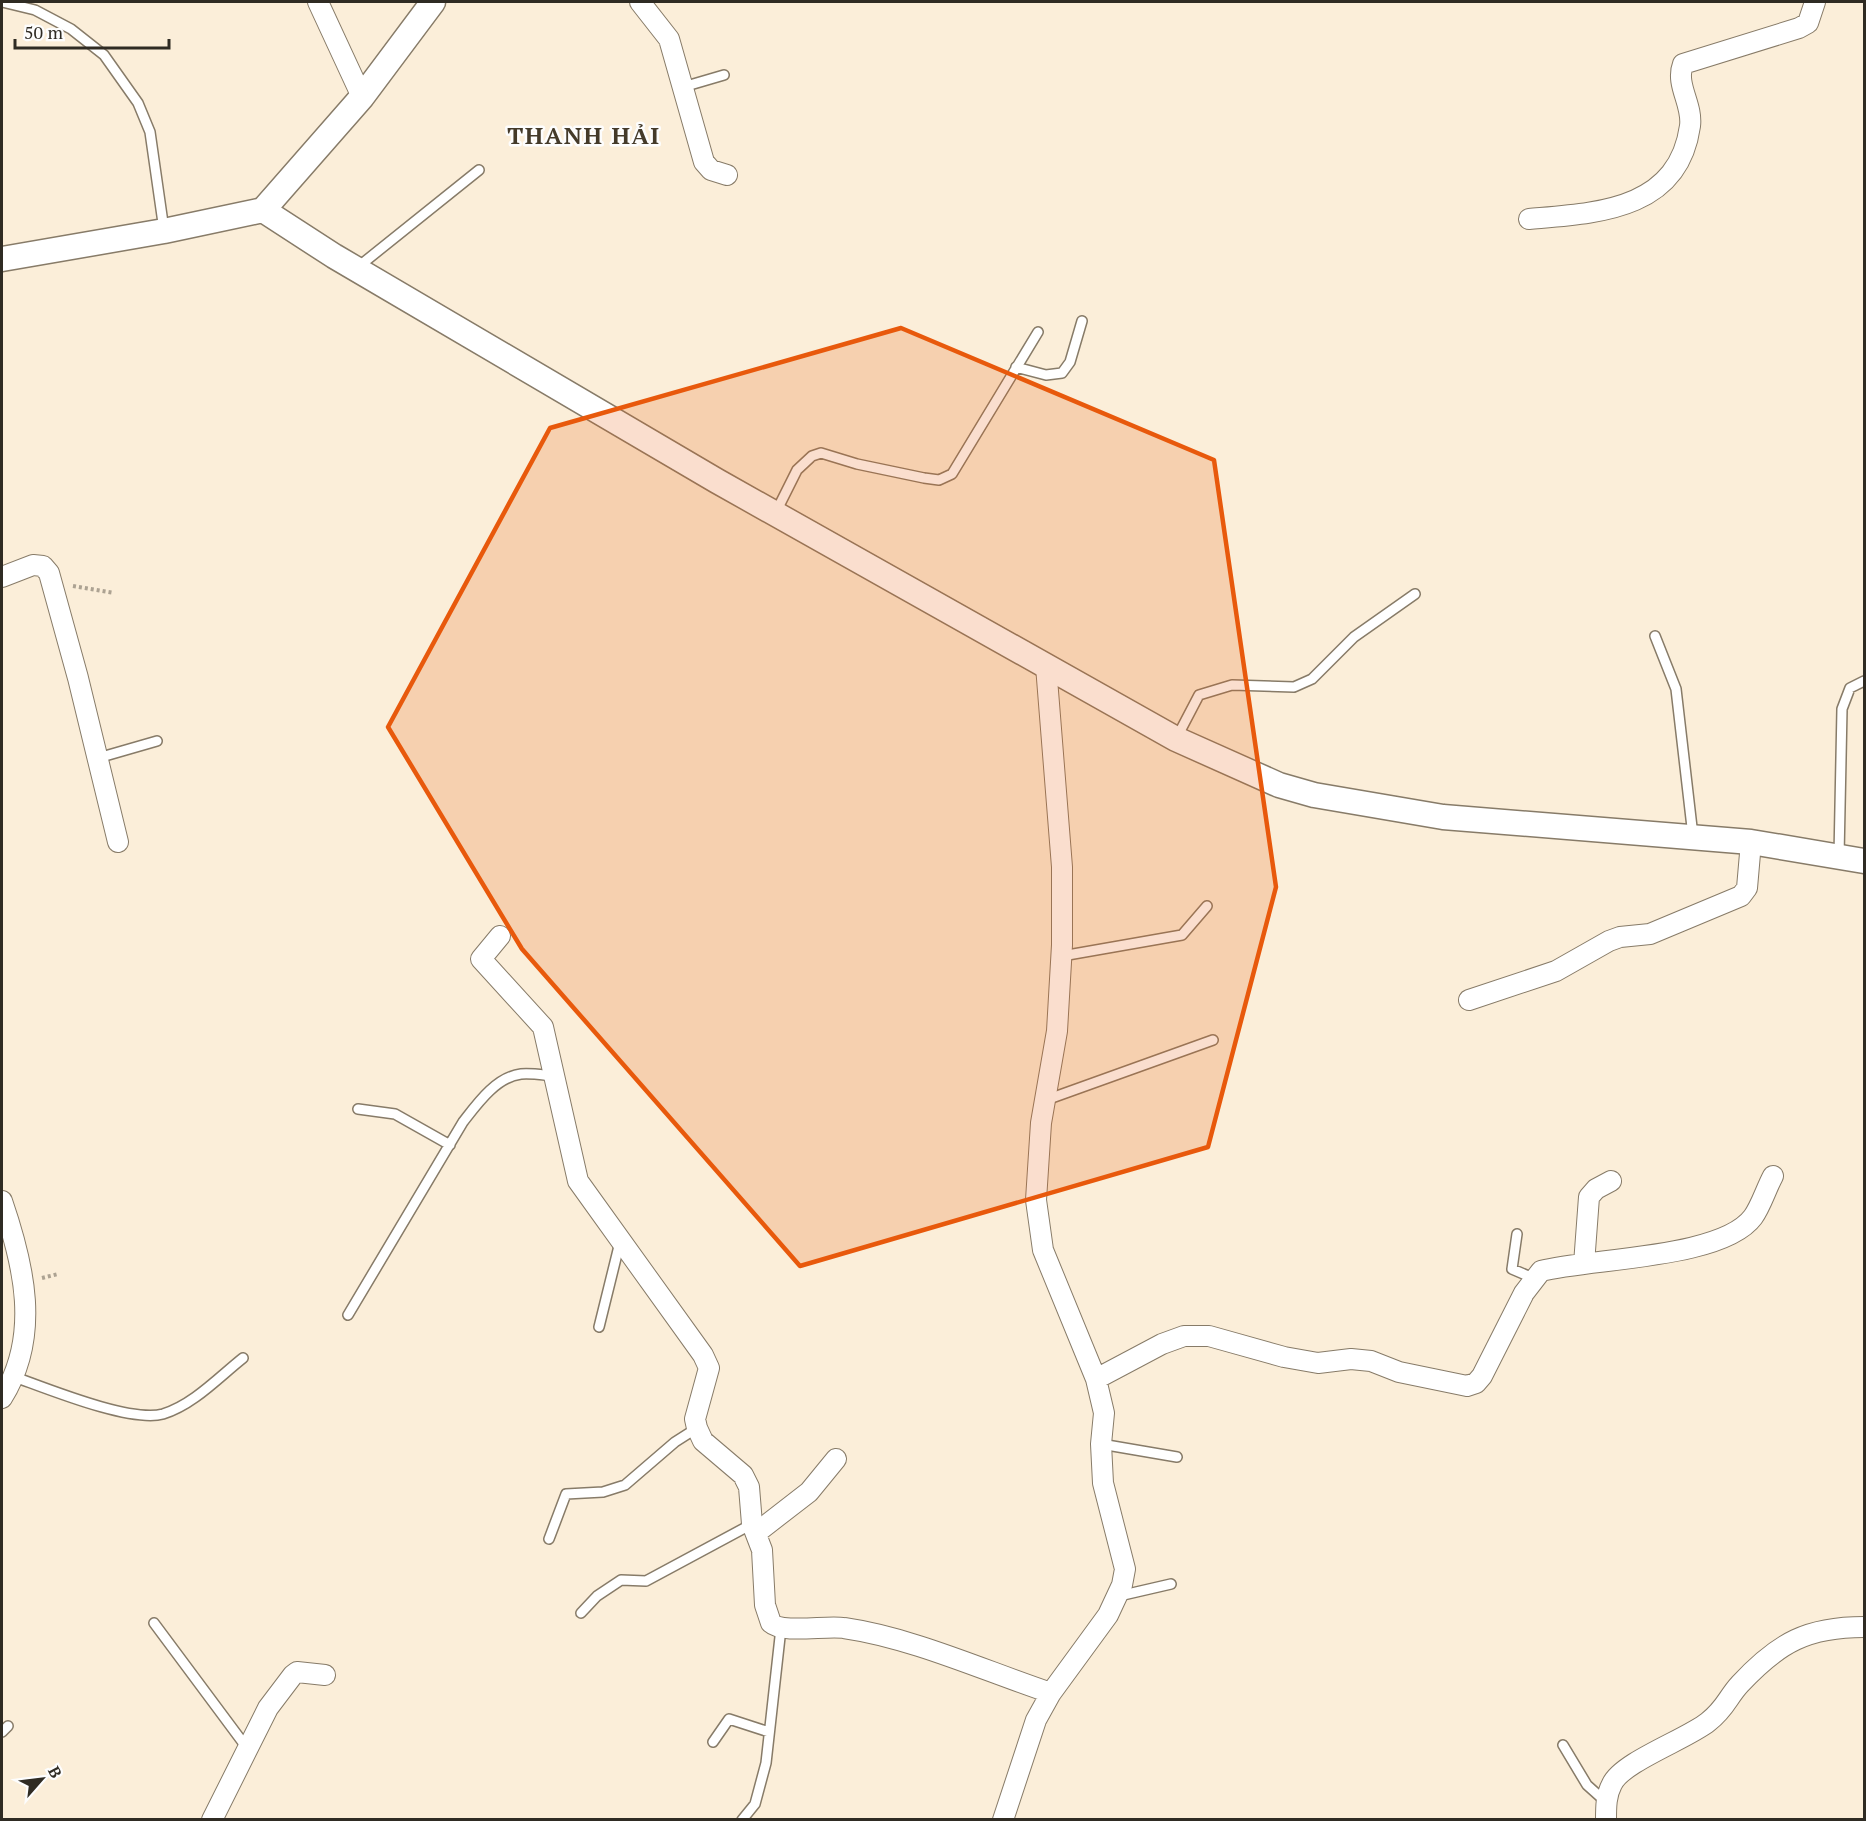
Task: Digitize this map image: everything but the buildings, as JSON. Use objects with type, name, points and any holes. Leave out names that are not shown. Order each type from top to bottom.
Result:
[{"type":"street","points":[[318,2],[362,97]]},
{"type":"street","points":[[2,260],[164,231],[263,210],[362,97],[433,2]]},
{"type":"street","points":[[640,2],[669,39],[704,162],[711,170],[727,175]]},
{"type":"street","points":[[1529,219],[1616,209],[1647,194],[1669,176],[1684,151],[1691,124],[1687,99],[1679,77],[1683,64],[1808,24],[1815,2]]},
{"type":"street","points":[[263,210],[356,268],[775,514],[1176,739],[1279,785],[1337,799],[1443,817],[1751,842],[1864,861]]},
{"type":"street","points":[[2,577],[33,565],[43,566],[49,573],[118,842]]},
{"type":"street","points":[[1002,1820],[1036,1720],[1051,1693],[1108,1615],[1125,1569],[1103,1483],[1101,1443],[1104,1413],[1096,1379],[1043,1250],[1036,1200],[1045,1100],[1057,1031],[1062,956],[1062,867],[1046,666]]},
{"type":"street","points":[[1469,1000],[1556,971],[1609,941],[1620,937],[1650,934],[1741,896],[1747,888],[1751,842]]},
{"type":"street","points":[[500,936],[481,959],[543,1027],[578,1181],[706,1362],[708,1368],[695,1419],[697,1428],[704,1441],[743,1475],[749,1487],[754,1529],[762,1550],[765,1605],[771,1623],[781,1628],[841,1628],[874,1634],[1051,1693]]},
{"type":"street","points":[[1096,1379],[1162,1344],[1184,1336],[1209,1336],[1284,1357],[1318,1363],[1351,1359],[1371,1361],[1398,1372],[1467,1386],[1476,1383],[1482,1376],[1502,1333],[1533,1278],[1541,1271],[1555,1267],[1647,1257],[1729,1236],[1752,1218],[1773,1176]]},
{"type":"street","points":[[1584,1264],[1589,1197],[1596,1189],[1611,1181]]},
{"type":"street","points":[[2,1201],[14,1235],[21,1268],[27,1321],[12,1376],[2,1398]]},
{"type":"street","points":[[754,1529],[809,1492],[836,1460]]},
{"type":"street","points":[[1606,1811],[1612,1782],[1625,1770],[1705,1725],[1725,1708],[1738,1686],[1768,1656],[1807,1634],[1821,1629],[1864,1627]]},
{"type":"street","points":[[212,1820],[268,1707],[292,1675],[297,1672],[325,1675]]},
{"type":"lane","points":[[2,2],[35,10],[71,29],[104,55],[138,103],[150,132],[164,231]]},
{"type":"lane","points":[[683,87],[724,75]]},
{"type":"lane","points":[[356,268],[478,170]]},
{"type":"lane","points":[[1016,368],[1046,375],[1062,373],[1070,362],[1082,321]]},
{"type":"lane","points":[[775,514],[797,470],[812,456],[821,453],[857,464],[924,478],[939,480],[952,474],[1038,332]]},
{"type":"lane","points":[[1176,739],[1199,695],[1232,685],[1285,688],[1312,679],[1354,637],[1415,594]]},
{"type":"lane","points":[[1654,636],[1676,689],[1693,836]]},
{"type":"lane","points":[[1839,856],[1842,709],[1850,688],[1864,681]]},
{"type":"lane","points":[[98,758],[157,741]]},
{"type":"lane","points":[[1062,956],[1182,935],[1207,906]]},
{"type":"lane","points":[[1045,1100],[1213,1040]]},
{"type":"lane","points":[[348,1315],[450,1145],[482,1098],[498,1084],[519,1074],[554,1076]]},
{"type":"lane","points":[[358,1109],[395,1114],[450,1145]]},
{"type":"lane","points":[[1517,1234],[1512,1269],[1533,1278]]},
{"type":"lane","points":[[599,1327],[620,1242]]},
{"type":"lane","points":[[12,1376],[114,1410],[162,1414],[184,1404],[243,1358]]},
{"type":"lane","points":[[549,1539],[566,1494],[603,1492],[625,1485],[675,1442],[697,1428]]},
{"type":"lane","points":[[1101,1443],[1177,1457]]},
{"type":"lane","points":[[581,1613],[597,1596],[621,1580],[646,1581],[754,1529]]},
{"type":"lane","points":[[1116,1597],[1171,1584]]},
{"type":"lane","points":[[154,1623],[247,1748]]},
{"type":"lane","points":[[742,1820],[754,1804],[766,1763],[781,1628]]},
{"type":"lane","points":[[713,1742],[729,1719],[769,1731]]},
{"type":"lane","points":[[1563,1745],[1606,1811]]},
{"type":"path","points":[[49,573],[64,583],[91,591],[114,593]]},
{"type":"highlighted area","points":[[901,328],[1214,460],[1276,887],[1208,1147],[800,1266],[522,949],[388,727],[550,428]]},
{"type":"district","name":"THANH HẢI","points":[[584,136]]}]
